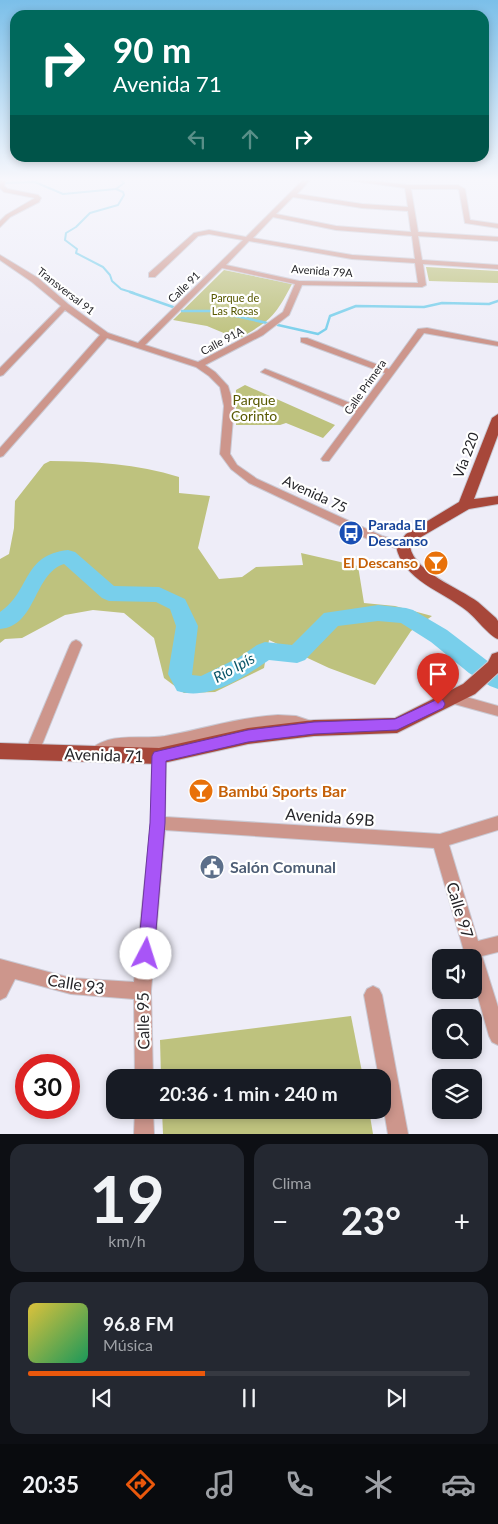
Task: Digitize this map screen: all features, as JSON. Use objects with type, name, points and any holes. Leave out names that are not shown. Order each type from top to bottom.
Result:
[{"type":"main road","name":"Vía 220","points":[[465,505],[498,418]]},
{"type":"main road","points":[[470,488],[477,495],[497,500]]},
{"type":"main road","points":[[497,500],[465,505],[412,537],[403,546],[405,557],[422,574],[472,606],[490,622],[498,633]]},
{"type":"main road","points":[[452,698],[469,689],[496,662]]},
{"type":"main road","name":"Avenida 71","points":[[0,751],[159,756],[248,736],[314,728],[397,724],[452,698]]},
{"type":"street","points":[[152,275],[196,234],[209,232],[323,253],[498,267]]},
{"type":"street","name":"Calle 91","points":[[139,347],[255,232]]},
{"type":"street","points":[[387,232],[498,240]]},
{"type":"street","points":[[414,234],[419,262]]},
{"type":"street","name":"Transversal 91","points":[[0,257],[35,280],[65,306],[105,335],[199,366]]},
{"type":"street","name":"Avenida 79A","points":[[221,266],[299,282],[422,285],[419,262]]},
{"type":"street","points":[[0,265],[12,266]]},
{"type":"street","name":"Calle 91A","points":[[225,454],[229,406],[224,386],[212,374],[199,366],[260,333],[286,313],[299,282]]},
{"type":"street","points":[[0,373],[65,306]]},
{"type":"street","name":"Calle Primera","points":[[326,459],[419,333],[424,331],[497,344]]},
{"type":"street","points":[[0,453],[105,335]]},
{"type":"street","points":[[304,340],[389,372]]},
{"type":"street","points":[[265,372],[363,411]]},
{"type":"street","name":"Avenida 75","points":[[225,454],[234,467],[253,481],[378,539],[403,546]]},
{"type":"street","points":[[32,752],[76,645]]},
{"type":"street","points":[[452,698],[498,711]]},
{"type":"street","points":[[93,755],[101,747],[116,744],[161,742],[219,728],[280,720],[295,721],[314,728]]},
{"type":"street","name":"Calle 95","points":[[144,1069],[142,991],[158,823],[159,756]]},
{"type":"street","name":"Avenida 69B","points":[[158,823],[440,841],[498,822]]},
{"type":"street","name":"Calle 97","points":[[440,841],[473,949]]},
{"type":"street","points":[[477,949],[498,944]]},
{"type":"street","name":"Calle 93","points":[[0,991],[6,969],[71,986],[142,991]]},
{"type":"street","name":"Calle 97","points":[[482,981],[498,1036]]},
{"type":"street","points":[[373,995],[398,1134]]},
{"type":"street","points":[[144,1119],[144,1134]]},
{"type":"green space","points":[[426,267],[498,271],[498,283],[429,281]]},
{"type":"green space","name":"Parque de Las Rosas","points":[[224,270],[292,284],[271,317],[238,339],[207,326],[173,320]]},
{"type":"green space","name":"Parque Corinto","points":[[245,385],[335,425],[323,438],[286,423],[280,425],[236,425],[236,390]]},
{"type":"green space","points":[[50,461],[99,463],[147,469],[179,477],[179,493],[210,496],[198,548],[219,579],[242,577],[256,567],[303,565],[301,553],[358,566],[364,603],[395,606],[432,616],[411,631],[375,685],[329,668],[269,640],[264,668],[215,692],[184,693],[164,678],[154,638],[124,613],[93,610],[65,615],[22,638],[5,639],[0,643],[0,559],[9,554],[14,528],[15,501],[44,464]]},
{"type":"green space","points":[[351,1016],[361,1069],[161,1069],[160,1040]]},
{"type":"green space","points":[[162,1119],[370,1119],[373,1134],[163,1134]]},
{"type":"waterway","points":[[68,232],[65,240],[77,249],[76,253],[103,267],[110,275],[112,281],[121,289],[134,293]]},
{"type":"waterway","points":[[130,292],[173,307]]},
{"type":"waterway","points":[[278,325],[318,334],[326,329],[330,316],[356,306],[424,307],[442,303],[489,304],[498,301]]},
{"type":"waterway","points":[[182,311],[213,311],[267,323]]},
{"type":"waterway","name":"Río Ipís","points":[[0,621],[3,621],[19,608],[45,567],[59,558],[68,557],[109,593],[159,595],[178,604],[187,626],[179,674],[185,684],[203,685],[246,664],[265,651],[297,654],[332,619],[378,613],[406,616],[439,636],[477,667],[498,680]]},
{"type":"place","name":"Parada El Descanso","points":[[351,533]]},
{"type":"place","name":"El Descanso","points":[[436,563]]},
{"type":"place","name":"Bambú Sports Bar","points":[[201,791]]},
{"type":"place","name":"Salón Comunal","points":[[212,867]]},
{"type":"route","points":[[146,954],[158,823],[159,756],[248,736],[314,728],[397,724],[438,704]]}]
